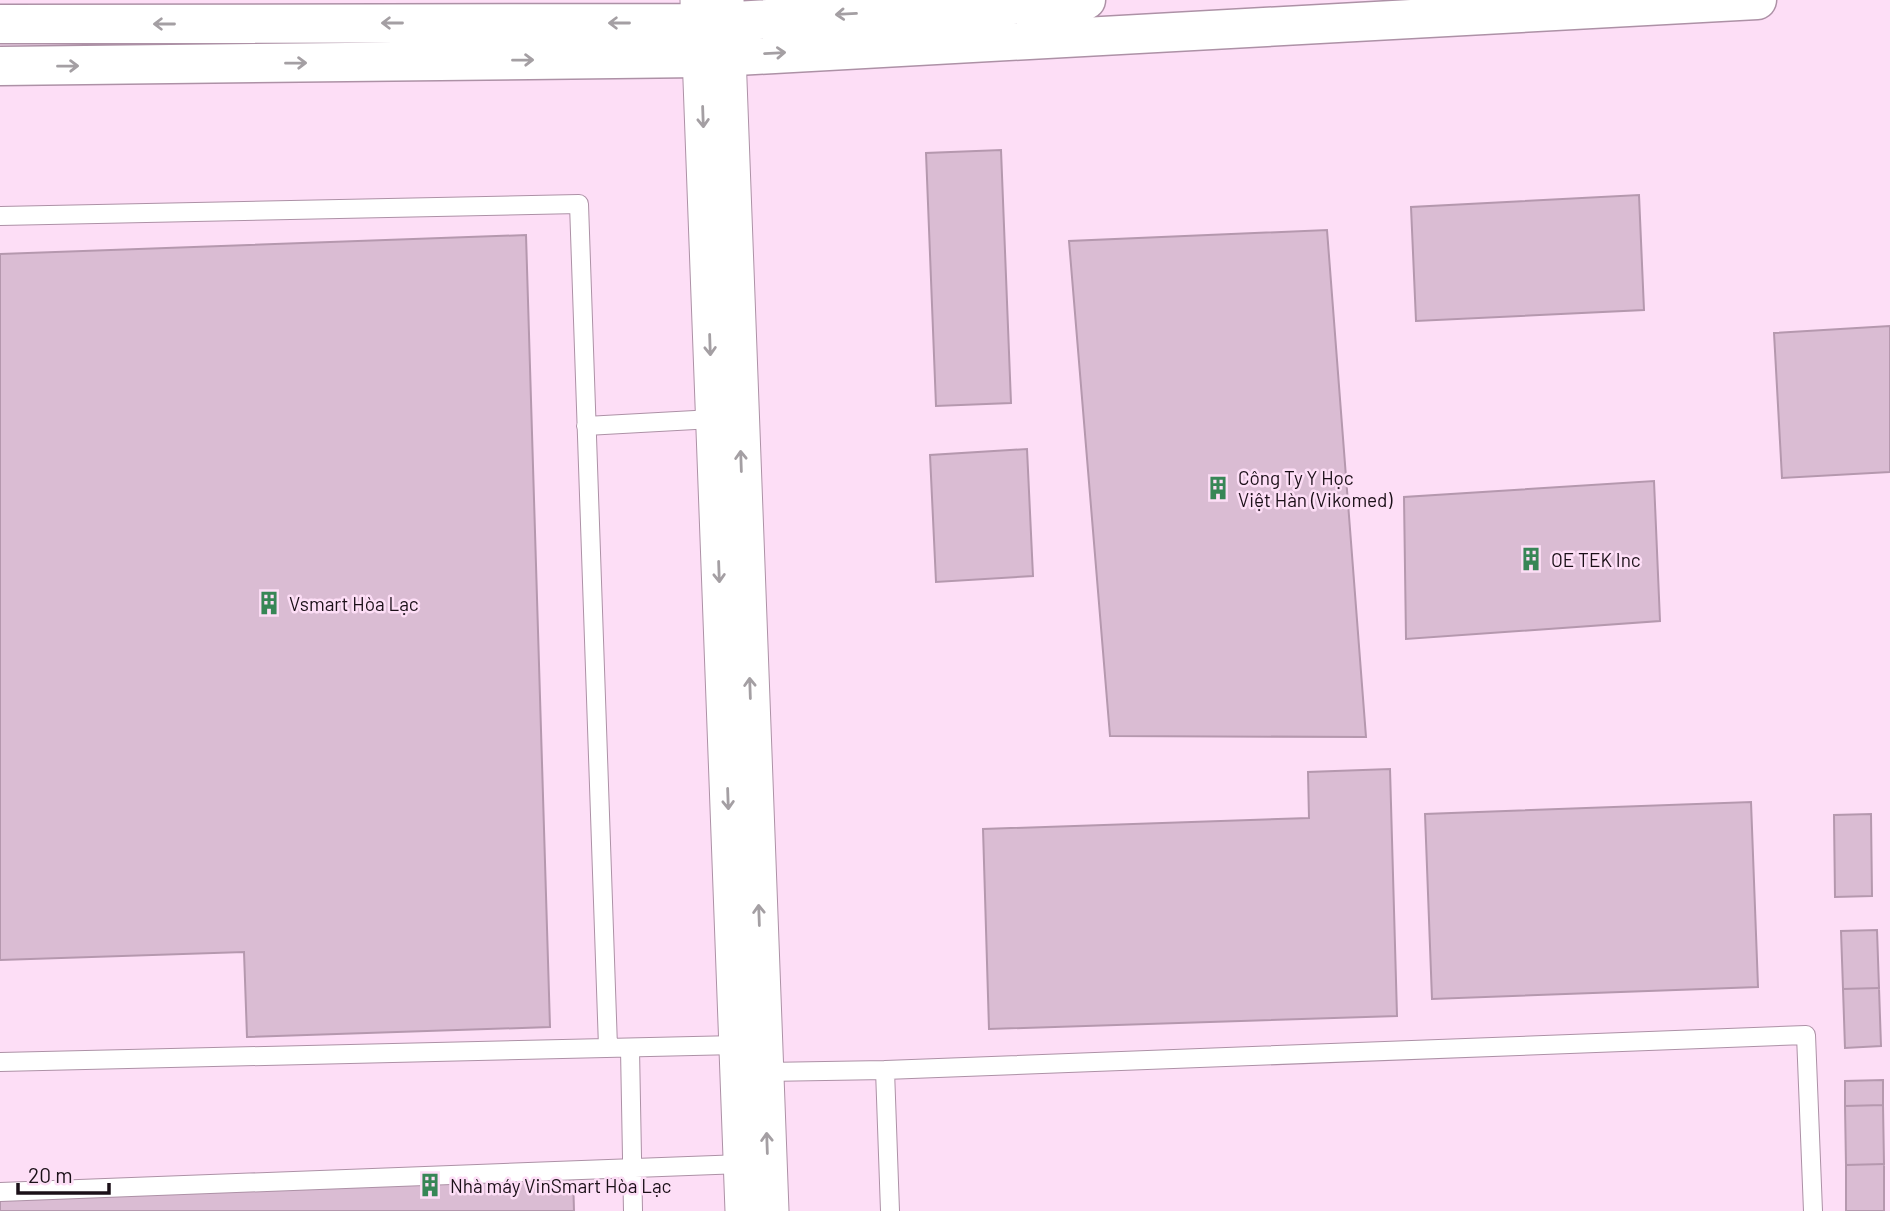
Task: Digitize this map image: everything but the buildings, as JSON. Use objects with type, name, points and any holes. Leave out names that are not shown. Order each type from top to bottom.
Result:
[{"type":"street","points":[[0,66],[713,26],[1086,0]]},
{"type":"street","points":[[0,24],[713,26],[1757,0]]},
{"type":"street","points":[[713,26],[713,419],[744,1211]]},
{"type":"street","points":[[713,26],[770,1211]]},
{"type":"lane","points":[[0,216],[579,204],[608,1047]]},
{"type":"lane","points":[[586,426],[713,419]]},
{"type":"lane","points":[[765,1072],[885,1070],[1806,1035],[1813,1211]]},
{"type":"lane","points":[[0,1062],[737,1045]]},
{"type":"lane","points":[[630,1049],[634,1211]]},
{"type":"lane","points":[[885,1070],[890,1211]]},
{"type":"lane","points":[[0,1192],[742,1164]]},
{"type":"place","name":"Công Ty Y Học Việt Hàn (Vikomed)","points":[[1218,488]]},
{"type":"place","name":"OE TEK Inc","points":[[1531,559]]},
{"type":"place","name":"Vsmart Hòa Lạc","points":[[269,603]]},
{"type":"place","name":"Nhà máy VinSmart Hòa Lạc","points":[[430,1185]]}]
